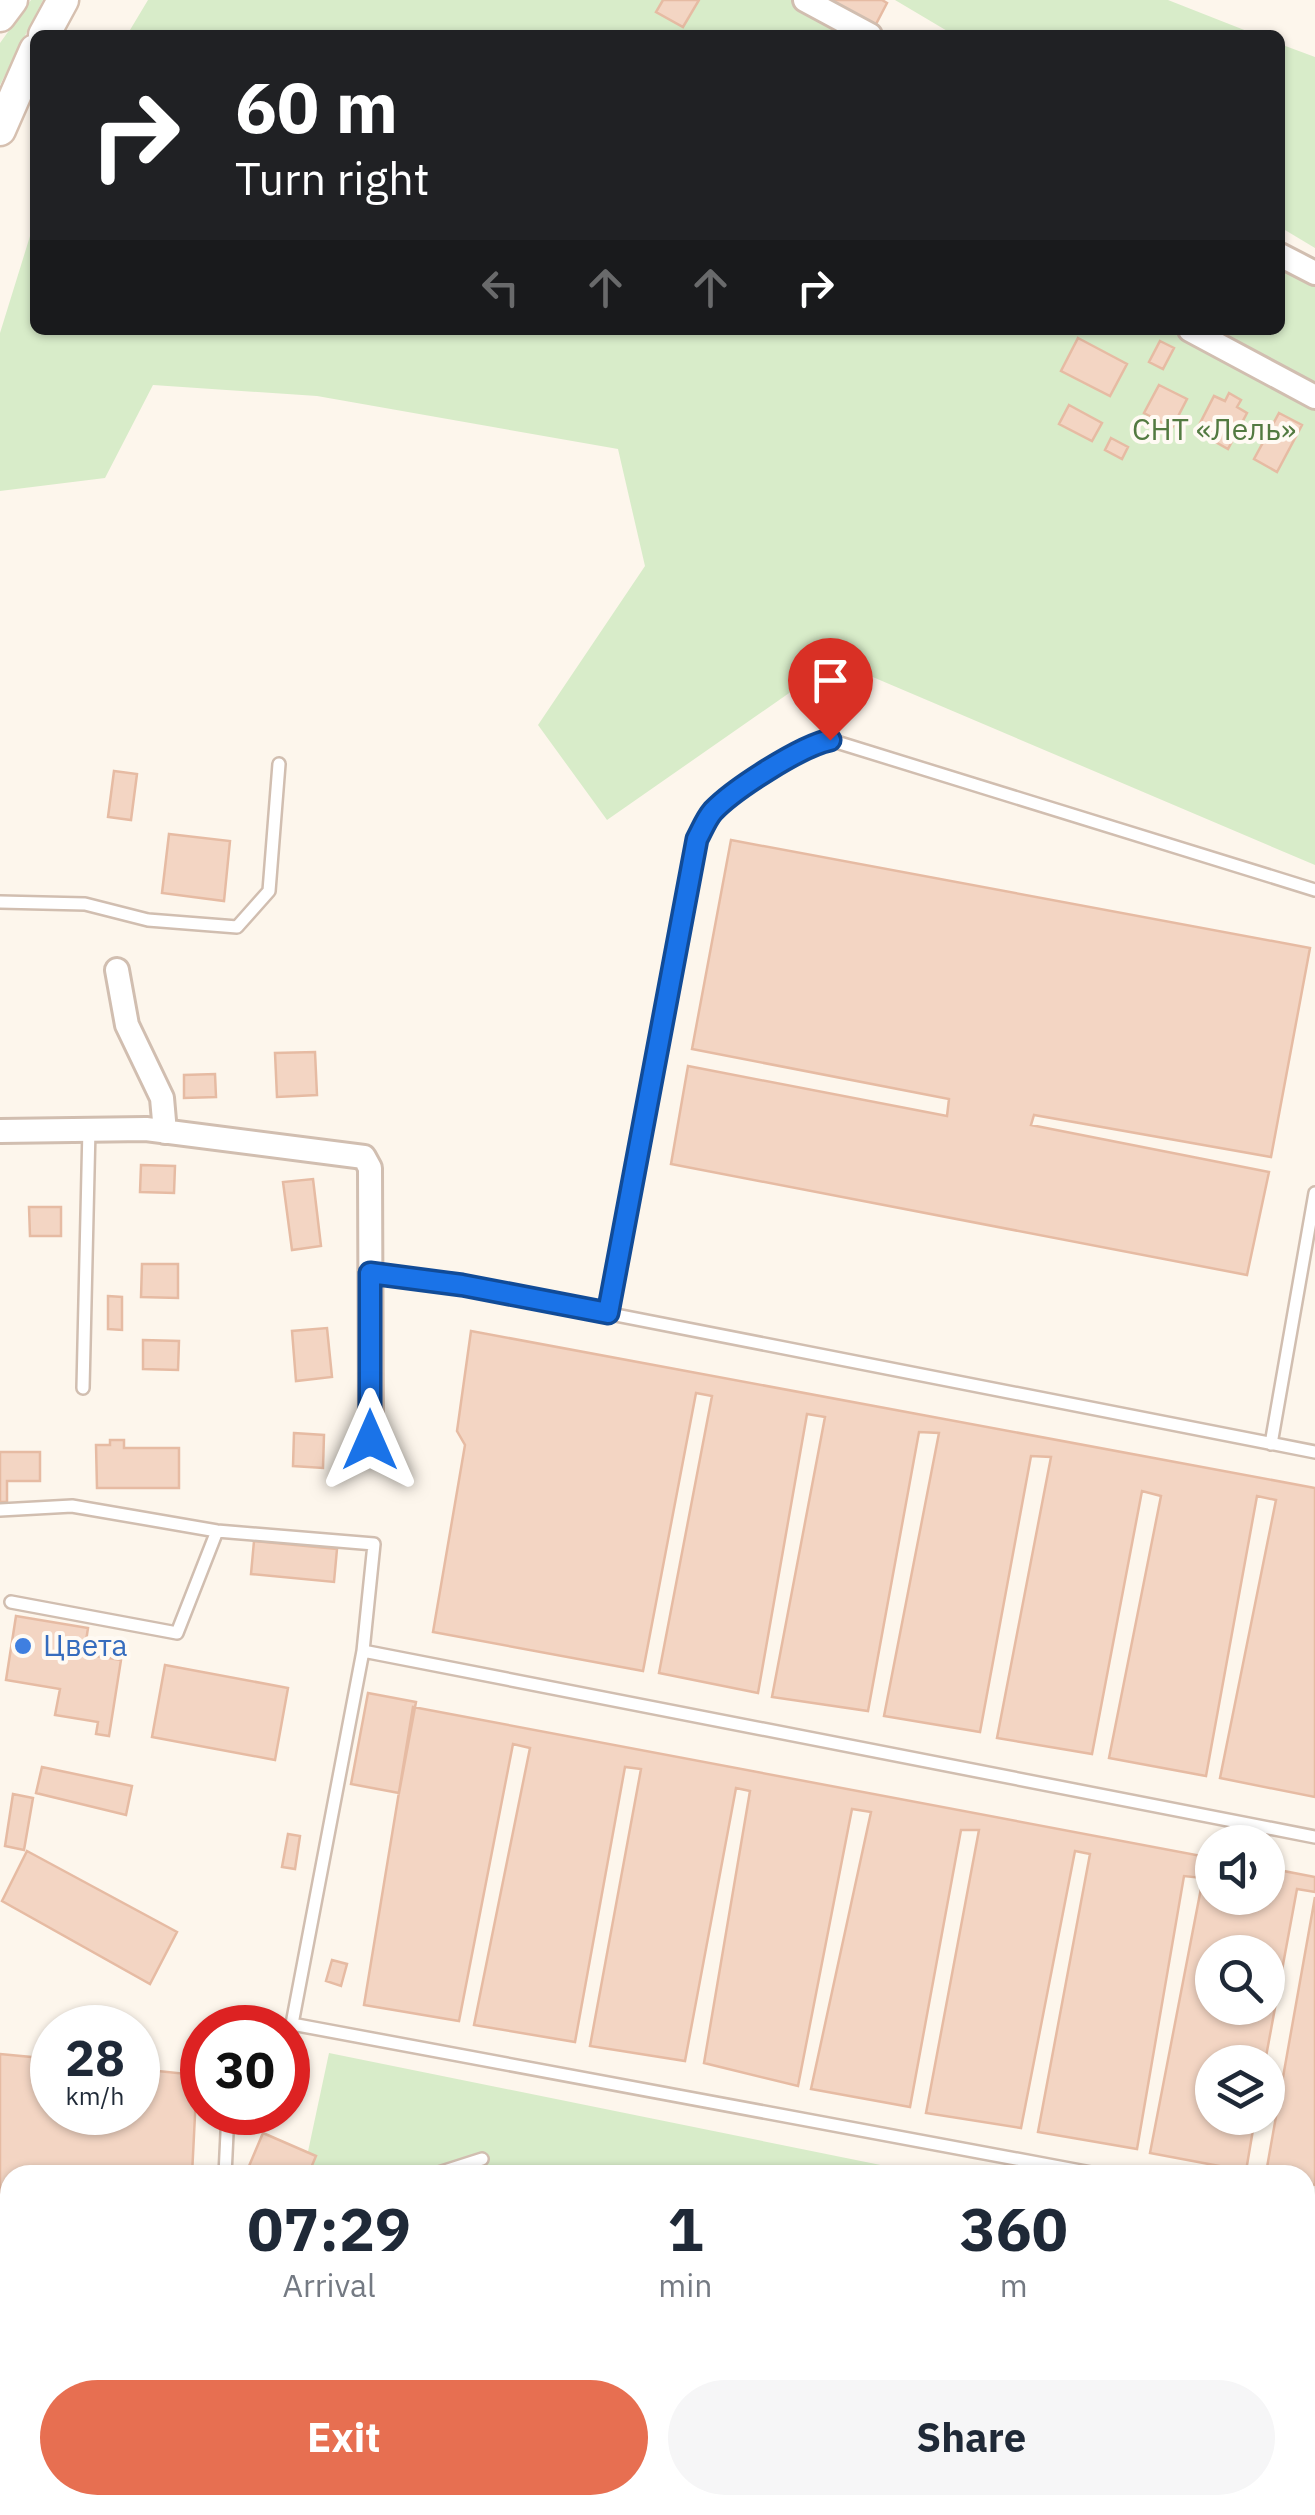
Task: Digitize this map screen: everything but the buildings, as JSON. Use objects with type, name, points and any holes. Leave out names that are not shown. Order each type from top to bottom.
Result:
[{"type":"main road","points":[[0,16],[12,0]]},
{"type":"main road","points":[[47,30],[63,0]]},
{"type":"main road","points":[[0,130],[30,61]]},
{"type":"street","points":[[805,0],[861,30]]},
{"type":"street","points":[[1285,258],[1315,274]]},
{"type":"street","points":[[1199,335],[1315,396]]},
{"type":"street","points":[[117,970],[128,1026],[162,1098],[165,1132]]},
{"type":"street","points":[[0,1131],[89,1128],[165,1132],[364,1157],[370,1168],[370,1440]]},
{"type":"lane","points":[[608,1313],[697,839],[711,813],[811,744],[830,740],[1315,890]]},
{"type":"lane","points":[[0,902],[85,904],[148,920],[237,926],[268,891],[279,764]]},
{"type":"lane","points":[[83,1388],[89,1128]]},
{"type":"lane","points":[[1270,1444],[1315,1193]]},
{"type":"lane","points":[[370,1273],[462,1285],[1315,1452]]},
{"type":"lane","points":[[0,1510],[72,1506],[218,1532],[374,1544],[363,1652],[292,2024],[1048,2165]]},
{"type":"lane","points":[[12,1602],[178,1633],[218,1532]]},
{"type":"lane","points":[[363,1652],[1315,1836]]},
{"type":"lane","points":[[225,2165],[227,2135]]},
{"type":"lane","points":[[463,2165],[482,2159]]},
{"type":"green space","points":[[31,0],[43,0],[0,85],[0,43]]},
{"type":"green space","points":[[148,0],[795,0],[852,30],[130,30]]},
{"type":"green space","points":[[895,0],[1168,0],[1244,30],[946,30]]},
{"type":"green space","points":[[1285,46],[1315,57],[1315,248],[1285,230]]},
{"type":"green space","name":"СНТ «Лель»","points":[[30,236],[30,335],[1285,335],[1285,265],[1315,281],[1315,865],[835,661],[607,820],[538,725],[645,566],[618,449],[317,396],[153,385],[105,478],[0,491],[0,333]]},
{"type":"green space","points":[[329,2053],[881,2165],[305,2165]]},
{"type":"place","name":"Цвета","points":[[23,1646]]},
{"type":"route","points":[[370,1440],[370,1273],[462,1285],[608,1313],[697,839],[711,813],[728,799],[811,744],[830,740]]}]
